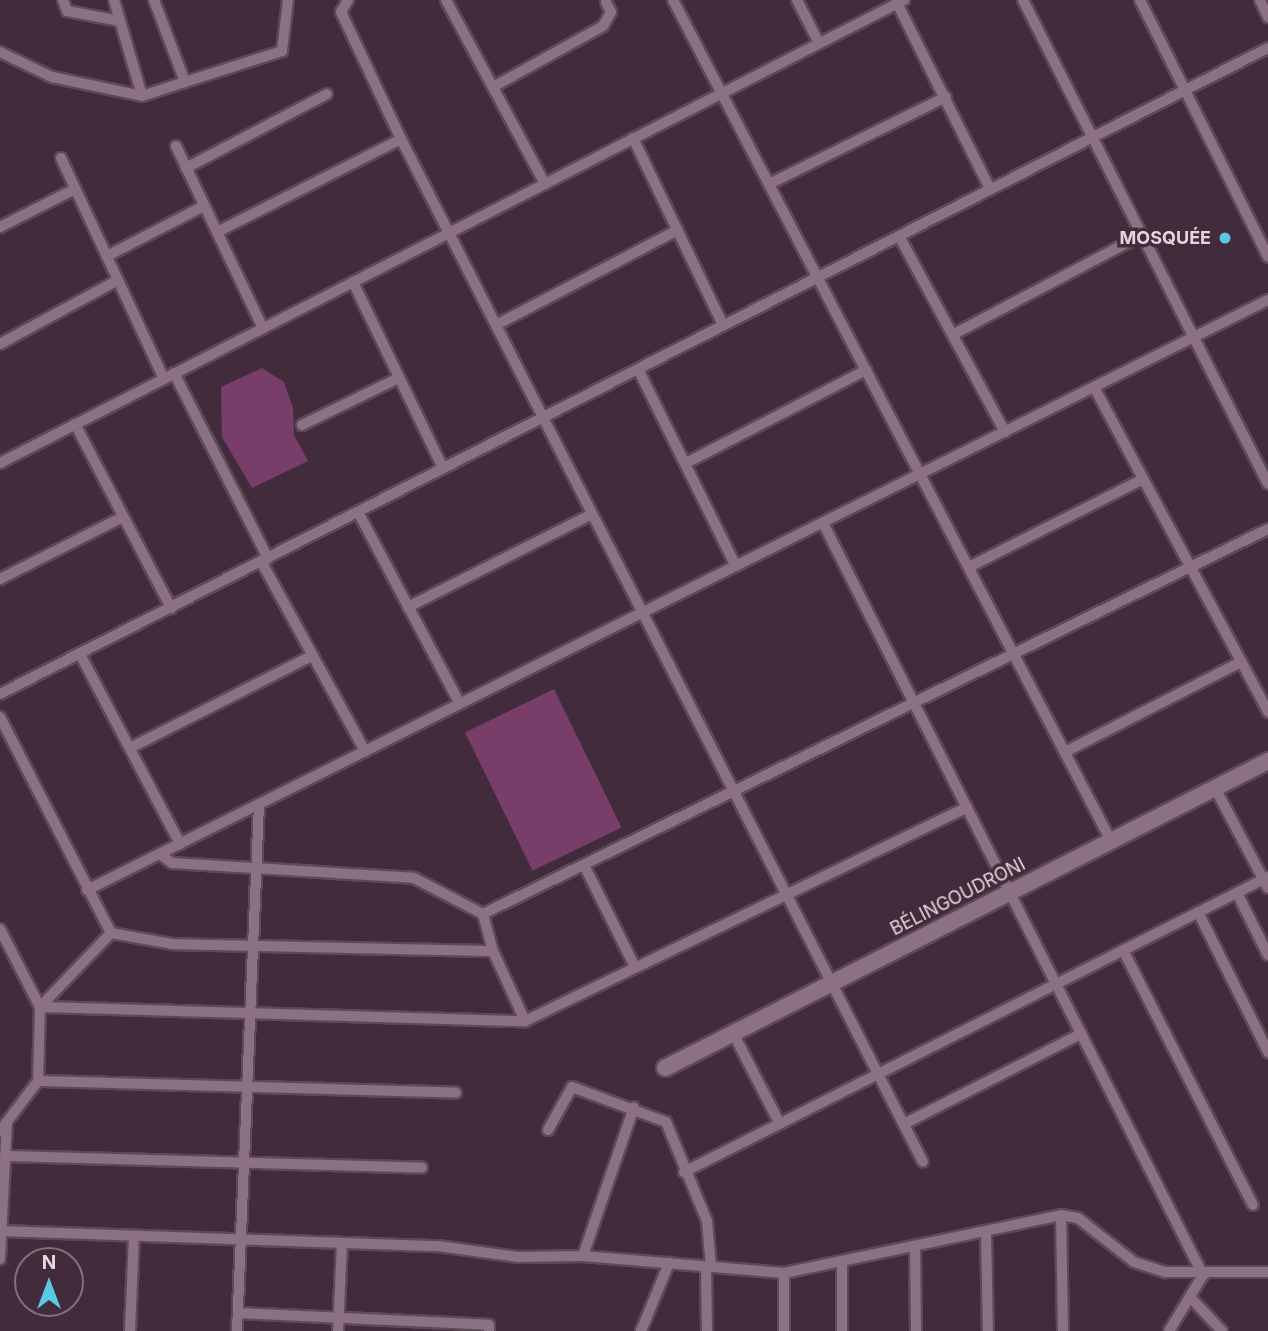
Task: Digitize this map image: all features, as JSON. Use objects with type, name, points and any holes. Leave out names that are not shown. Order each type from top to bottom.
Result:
[{"type":"street","points":[[62,0],[67,11],[120,21]]},
{"type":"street","points":[[114,0],[142,96]]},
{"type":"street","points":[[154,0],[185,82]]},
{"type":"street","points":[[0,52],[52,77],[142,96],[282,51],[288,0]]},
{"type":"street","points":[[348,0],[341,12],[401,139],[923,1162]]},
{"type":"street","points":[[446,0],[545,184]]},
{"type":"street","points":[[673,0],[1111,841]]},
{"type":"street","points":[[797,0],[819,43]]},
{"type":"street","points":[[1023,0],[1268,484]]},
{"type":"street","points":[[1140,0],[1268,257]]},
{"type":"street","points":[[1259,0],[1268,17]]},
{"type":"street","points":[[493,87],[603,26],[611,12],[607,1]]},
{"type":"street","points":[[0,463],[900,2],[990,189]]},
{"type":"street","points":[[0,694],[1268,48]]},
{"type":"street","points":[[186,168],[327,94]]},
{"type":"street","points":[[769,184],[946,97]]},
{"type":"street","points":[[633,138],[723,325]]},
{"type":"street","points":[[217,232],[401,139]]},
{"type":"street","points":[[176,146],[263,328]]},
{"type":"street","points":[[61,158],[118,280],[365,751]]},
{"type":"street","points":[[0,227],[75,189]]},
{"type":"street","points":[[107,256],[204,206]]},
{"type":"street","points":[[496,325],[678,230]]},
{"type":"street","points":[[954,334],[1142,235]]},
{"type":"street","points":[[899,236],[1005,432]]},
{"type":"street","points":[[0,344],[118,280]]},
{"type":"street","points":[[353,282],[443,468]]},
{"type":"street","points":[[87,890],[1268,300]]},
{"type":"street","points":[[638,369],[736,566]]},
{"type":"street","points":[[686,463],[866,370]]},
{"type":"street","points":[[302,425],[399,378]]},
{"type":"street","points":[[1094,387],[1268,712]]},
{"type":"street","points":[[75,424],[170,608]]},
{"type":"street","points":[[969,567],[1143,480]]},
{"type":"street","points":[[358,512],[460,704]]},
{"type":"street","points":[[408,607],[592,514]]},
{"type":"street","points":[[0,579],[123,517]]},
{"type":"street","points":[[822,523],[1203,1275]]},
{"type":"street","points":[[483,914],[1268,529]]},
{"type":"street","points":[[80,654],[180,844]]},
{"type":"street","points":[[130,748],[313,655]]},
{"type":"street","points":[[1065,752],[1241,662]]},
{"type":"street","points":[[0,717],[111,933]]},
{"type":"street","name":"BÉLINGOUDRONI","points":[[665,1068],[1268,761]]},
{"type":"street","points":[[684,1172],[1198,912],[1266,882],[1215,788]]},
{"type":"street","points":[[237,1331],[259,804]]},
{"type":"street","points":[[40,1007],[525,1021],[967,807]]},
{"type":"street","points":[[160,853],[172,863],[414,878],[483,914],[493,951],[525,1021]]},
{"type":"street","points":[[584,864],[635,967]]},
{"type":"street","points":[[1237,893],[1268,955]]},
{"type":"street","points":[[1198,912],[1268,1052]]},
{"type":"street","points":[[0,929],[40,1007],[38,1081],[4,1127],[0,1259]]},
{"type":"street","points":[[111,933],[173,944],[493,951]]},
{"type":"street","points":[[40,1007],[111,933]]},
{"type":"street","points":[[1123,950],[1253,1205]]},
{"type":"street","points":[[733,1033],[780,1124]]},
{"type":"street","points":[[904,1124],[1082,1034]]},
{"type":"street","points":[[38,1081],[456,1093]]},
{"type":"street","points":[[548,1129],[572,1087],[634,1107],[666,1122],[684,1172],[707,1221],[707,1331]]},
{"type":"street","points":[[583,1256],[634,1107]]},
{"type":"street","points":[[5,1156],[244,1166],[422,1168]]},
{"type":"street","points":[[1060,1215],[1063,1331]]},
{"type":"street","points":[[1,1231],[342,1243],[518,1257],[583,1256],[784,1273],[1060,1215],[1079,1218],[1134,1262],[1203,1275],[1268,1272]]},
{"type":"street","points":[[986,1231],[988,1331]]},
{"type":"street","points":[[130,1331],[134,1236]]},
{"type":"street","points":[[338,1331],[342,1243]]},
{"type":"street","points":[[915,1246],[916,1331]]},
{"type":"street","points":[[842,1261],[842,1331]]},
{"type":"street","points":[[641,1331],[669,1263]]},
{"type":"street","points":[[784,1273],[784,1331]]},
{"type":"street","points":[[1170,1331],[1203,1275]]},
{"type":"street","points":[[1189,1297],[1222,1331]]},
{"type":"street","points":[[238,1313],[489,1325],[489,1331]]},
{"type":"shaded area","points":[[262,368],[284,382],[293,408],[294,435],[308,461],[252,488],[222,437],[221,387]]},
{"type":"shaded area","points":[[554,689],[622,827],[533,871],[465,732]]},
{"type":"place","name":"MOSQUÉE","points":[[1225,238]]}]
